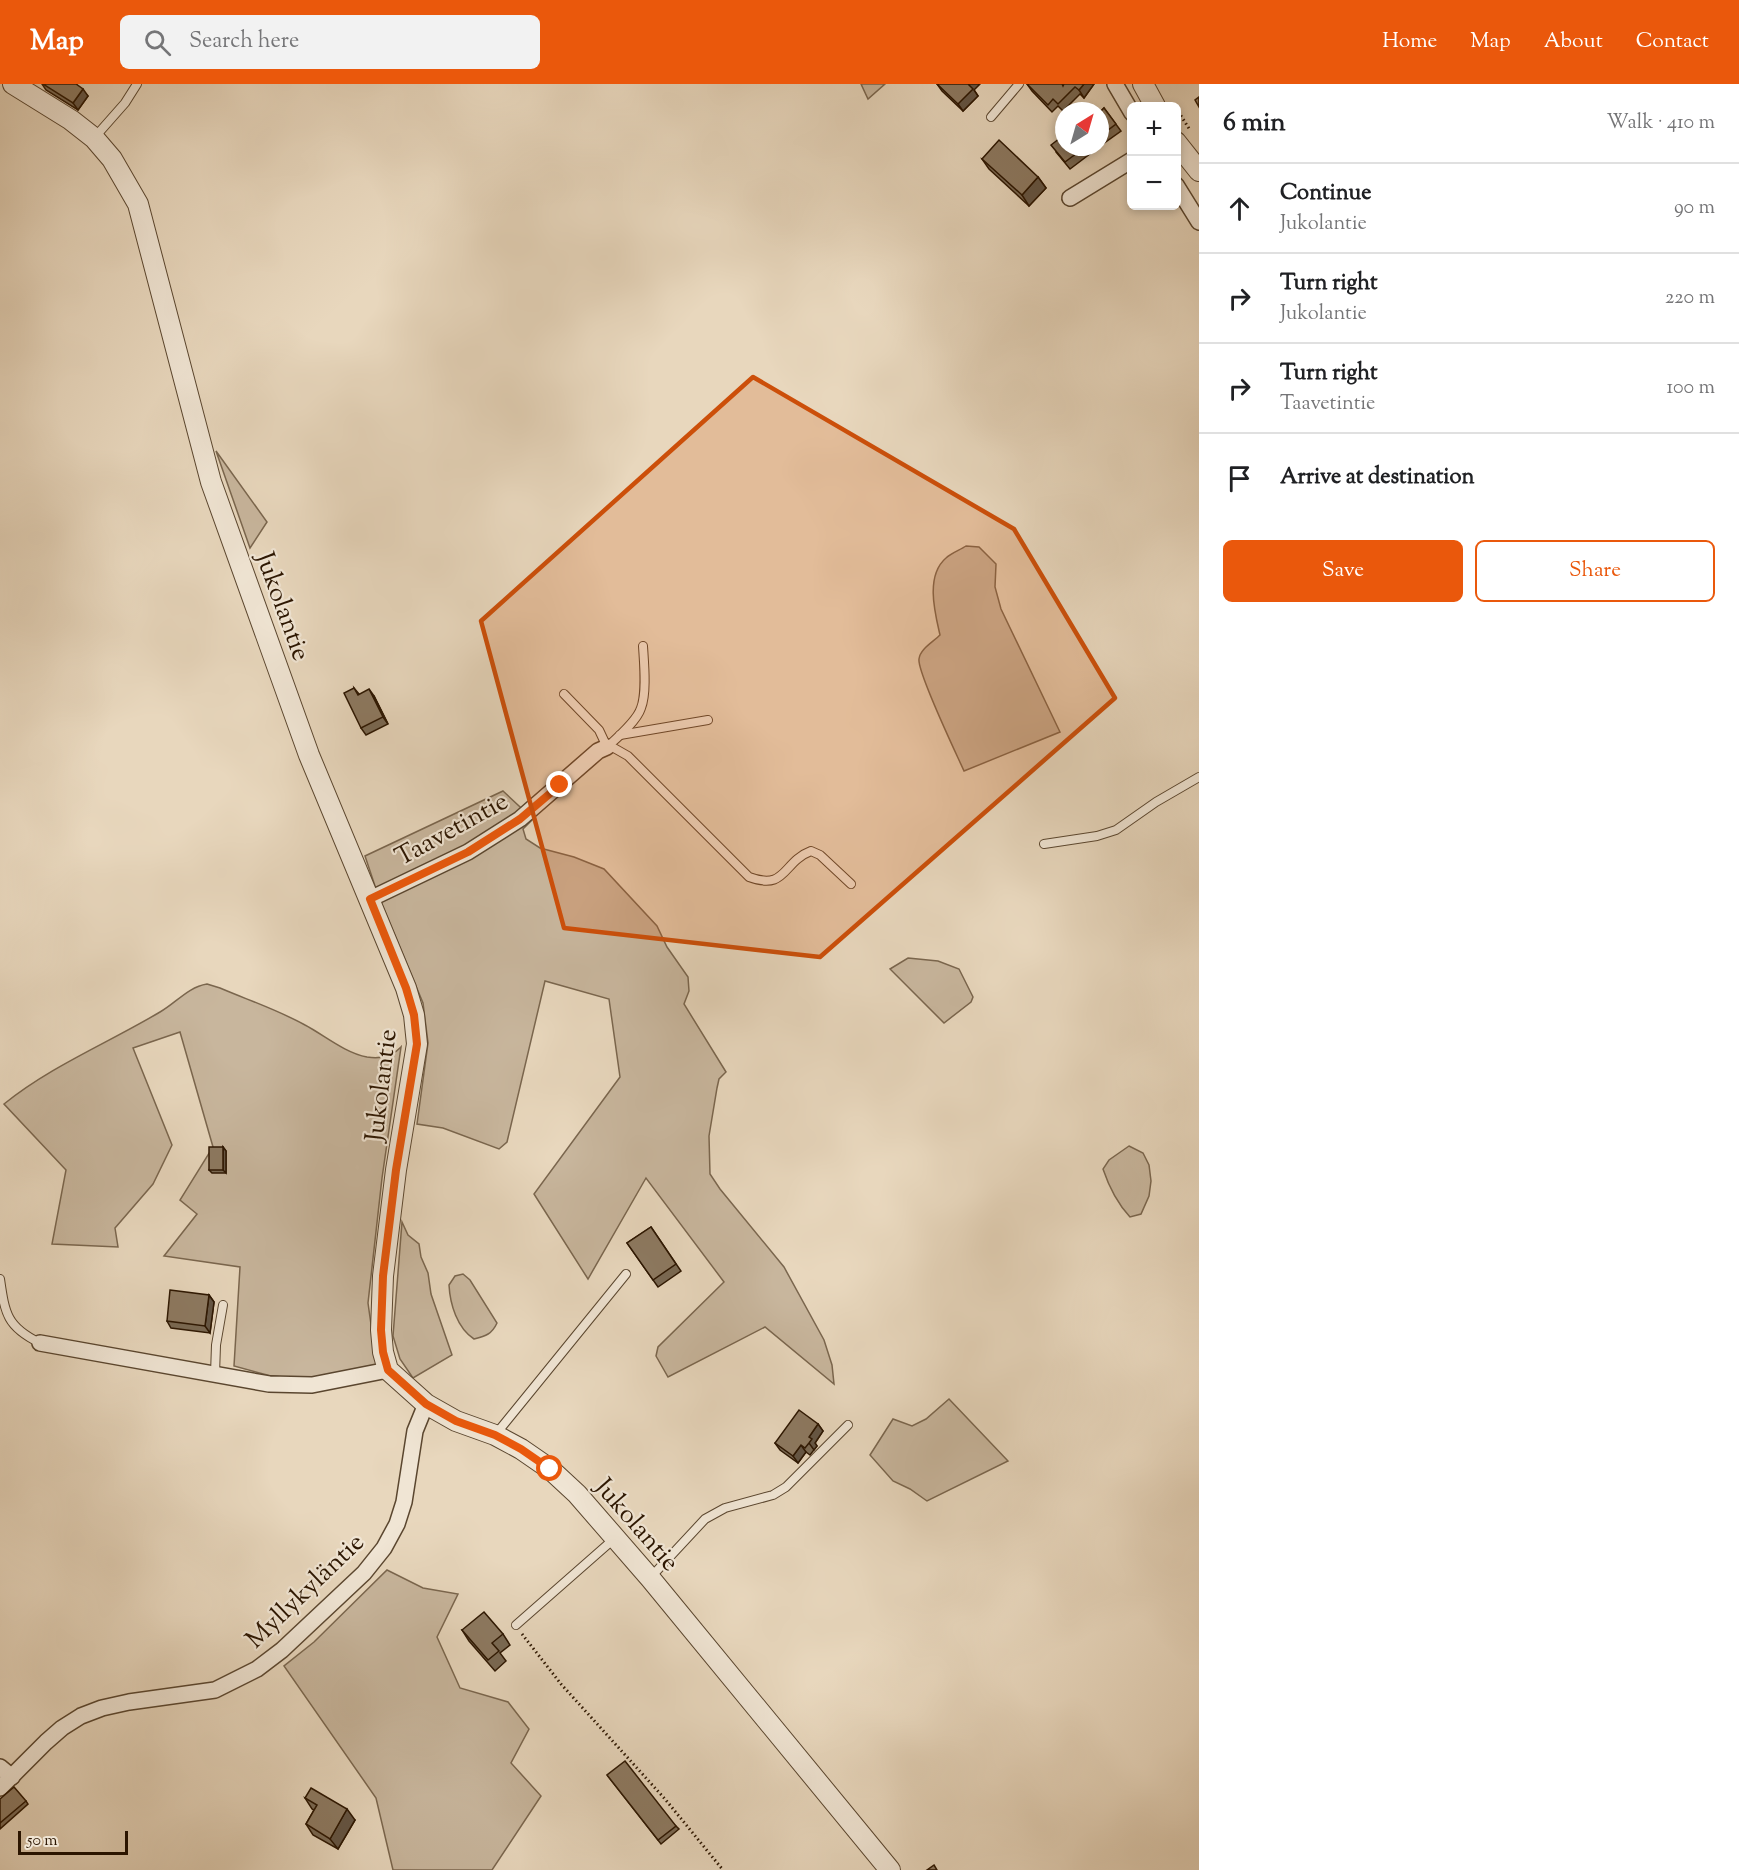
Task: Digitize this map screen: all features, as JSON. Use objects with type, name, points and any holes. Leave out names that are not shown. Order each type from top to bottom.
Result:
[{"type":"street","name":"Jukolantie","points":[[13,84],[71,120],[94,138],[112,159],[138,204],[212,482],[309,755],[406,988],[414,1015],[417,1044],[396,1170],[383,1276],[381,1330],[383,1352],[388,1370],[426,1404],[456,1421],[495,1435],[521,1449],[550,1469],[577,1494],[616,1537],[890,1870]]},
{"type":"street","points":[[1115,84],[1127,106]]},
{"type":"street","points":[[1143,84],[1153,102]]},
{"type":"street","points":[[1185,138],[1199,171]]},
{"type":"street","points":[[1070,198],[1127,162]]},
{"type":"street","points":[[1181,193],[1199,222]]},
{"type":"street","name":"Taavetintie","points":[[370,899],[468,852],[520,819],[598,751],[607,747]]},
{"type":"street","points":[[40,1343],[269,1384],[312,1385],[388,1370]]},
{"type":"street","name":"Myllykyläntie","points":[[0,1788],[6,1772],[81,1716],[120,1704],[215,1690],[257,1669],[282,1650],[364,1573],[384,1548],[397,1524],[404,1502],[415,1431],[426,1404]]},
{"type":"lane","points":[[94,138],[125,103],[137,84]]},
{"type":"lane","points":[[991,117],[1019,84]]},
{"type":"lane","points":[[607,747],[620,735],[641,708],[645,679],[643,646]]},
{"type":"lane","points":[[564,694],[599,729],[607,747]]},
{"type":"lane","points":[[620,735],[708,720]]},
{"type":"lane","points":[[607,747],[622,751],[628,756],[749,877],[762,882],[772,882],[802,854],[811,851],[820,855],[851,884]]},
{"type":"lane","points":[[1044,844],[1097,836],[1116,830],[1156,802],[1199,777]]},
{"type":"lane","points":[[495,1435],[626,1274]]},
{"type":"lane","points":[[0,1279],[9,1319],[23,1335],[40,1343]]},
{"type":"lane","points":[[215,1374],[216,1345],[222,1305]]},
{"type":"lane","points":[[650,1578],[705,1519],[740,1502],[773,1494],[786,1487],[848,1425]]},
{"type":"lane","points":[[516,1625],[616,1537]]},
{"type":"path","points":[[516,1625],[561,1684],[665,1799],[723,1870]]},
{"type":"highlighted area","points":[[753,377],[1014,529],[1115,698],[820,957],[564,928],[481,621]]},
{"type":"shaded area","points":[[861,84],[885,84],[868,99]]},
{"type":"shaded area","points":[[216,451],[267,522],[250,548]]},
{"type":"shaded area","points":[[966,546],[979,547],[996,564],[995,587],[1001,609],[1060,732],[964,771],[930,695],[919,659],[924,649],[940,635],[933,595],[936,575],[946,558]]},
{"type":"shaded area","points":[[503,791],[533,819],[523,829],[526,839],[540,848],[574,857],[604,869],[657,926],[667,947],[688,977],[689,991],[684,1004],[726,1072],[719,1079],[709,1136],[710,1174],[784,1267],[824,1340],[832,1365],[834,1384],[765,1327],[668,1377],[656,1356],[658,1347],[724,1282],[646,1178],[588,1279],[534,1194],[620,1077],[609,999],[545,981],[507,1142],[499,1149],[443,1128],[417,1124],[428,1043],[423,1003],[378,895],[365,856]]},
{"type":"shaded area","points":[[908,958],[938,961],[959,969],[973,997],[971,1002],[944,1023],[890,969]]},
{"type":"shaded area","points":[[207,984],[284,1015],[359,1055],[372,1058],[381,1057],[394,1053],[401,1047],[382,1178],[368,1303],[377,1367],[312,1379],[271,1376],[234,1366],[240,1267],[164,1256],[197,1214],[180,1200],[213,1147],[180,1032],[133,1048],[172,1145],[153,1184],[115,1228],[118,1247],[52,1244],[66,1170],[4,1104],[60,1066],[160,1012],[194,988]]},
{"type":"shaded area","points":[[1129,1146],[1143,1153],[1149,1165],[1151,1181],[1149,1196],[1141,1214],[1130,1217],[1114,1194],[1103,1169],[1109,1160]]},
{"type":"shaded area","points":[[402,1222],[408,1235],[419,1244],[421,1257],[428,1273],[431,1294],[452,1355],[413,1378],[400,1359],[393,1336]]},
{"type":"shaded area","points":[[463,1274],[470,1280],[497,1323],[488,1334],[474,1339],[463,1329],[451,1300],[449,1285],[455,1276]]},
{"type":"shaded area","points":[[949,1399],[1008,1461],[927,1501],[893,1481],[870,1455],[893,1419],[912,1426],[926,1419]]},
{"type":"shaded area","points":[[387,1570],[423,1588],[458,1594],[437,1637],[460,1688],[508,1702],[529,1729],[511,1763],[541,1796],[492,1870],[393,1870],[376,1798],[284,1666],[314,1642]]},
{"type":"building","points":[[43,84],[76,84],[83,89],[73,103]]},
{"type":"building","points":[[937,84],[968,84],[973,89],[958,104]]},
{"type":"building","points":[[1027,84],[1062,84],[1063,86],[1064,84],[1084,84],[1079,90],[1075,87],[1060,102],[1053,99],[1048,105]]},
{"type":"building","points":[[1109,115],[1116,124],[1109,129]]},
{"type":"building","points":[[999,140],[1038,177],[1022,195],[982,159]]},
{"type":"building","points":[[1060,156],[1073,156],[1065,162]]},
{"type":"building","points":[[354,688],[358,695],[369,689],[383,717],[361,728],[344,693]]},
{"type":"building","points":[[209,1147],[223,1147],[223,1170],[209,1170]]},
{"type":"building","points":[[651,1227],[676,1264],[653,1280],[627,1243]]},
{"type":"building","points":[[170,1290],[209,1295],[205,1326],[167,1321]]},
{"type":"building","points":[[799,1410],[818,1424],[809,1437],[812,1439],[809,1443],[805,1448],[801,1445],[793,1456],[775,1443]]},
{"type":"building","points":[[484,1612],[503,1634],[492,1643],[499,1651],[488,1660],[462,1630]]},
{"type":"building","points":[[625,1761],[676,1826],[658,1840],[607,1775]]},
{"type":"building","points":[[14,1787],[26,1801],[0,1823],[0,1799]]},
{"type":"building","points":[[311,1788],[347,1809],[330,1839],[306,1824],[317,1805],[305,1798]]},
{"type":"building","points":[[934,1865],[937,1870],[927,1870]]},
{"type":"route","points":[[550,1469],[495,1435],[456,1421],[426,1404],[388,1370],[383,1352],[381,1330],[383,1276],[396,1170],[417,1044],[414,1015],[406,988],[370,899],[468,852],[520,819],[560,785]]}]
